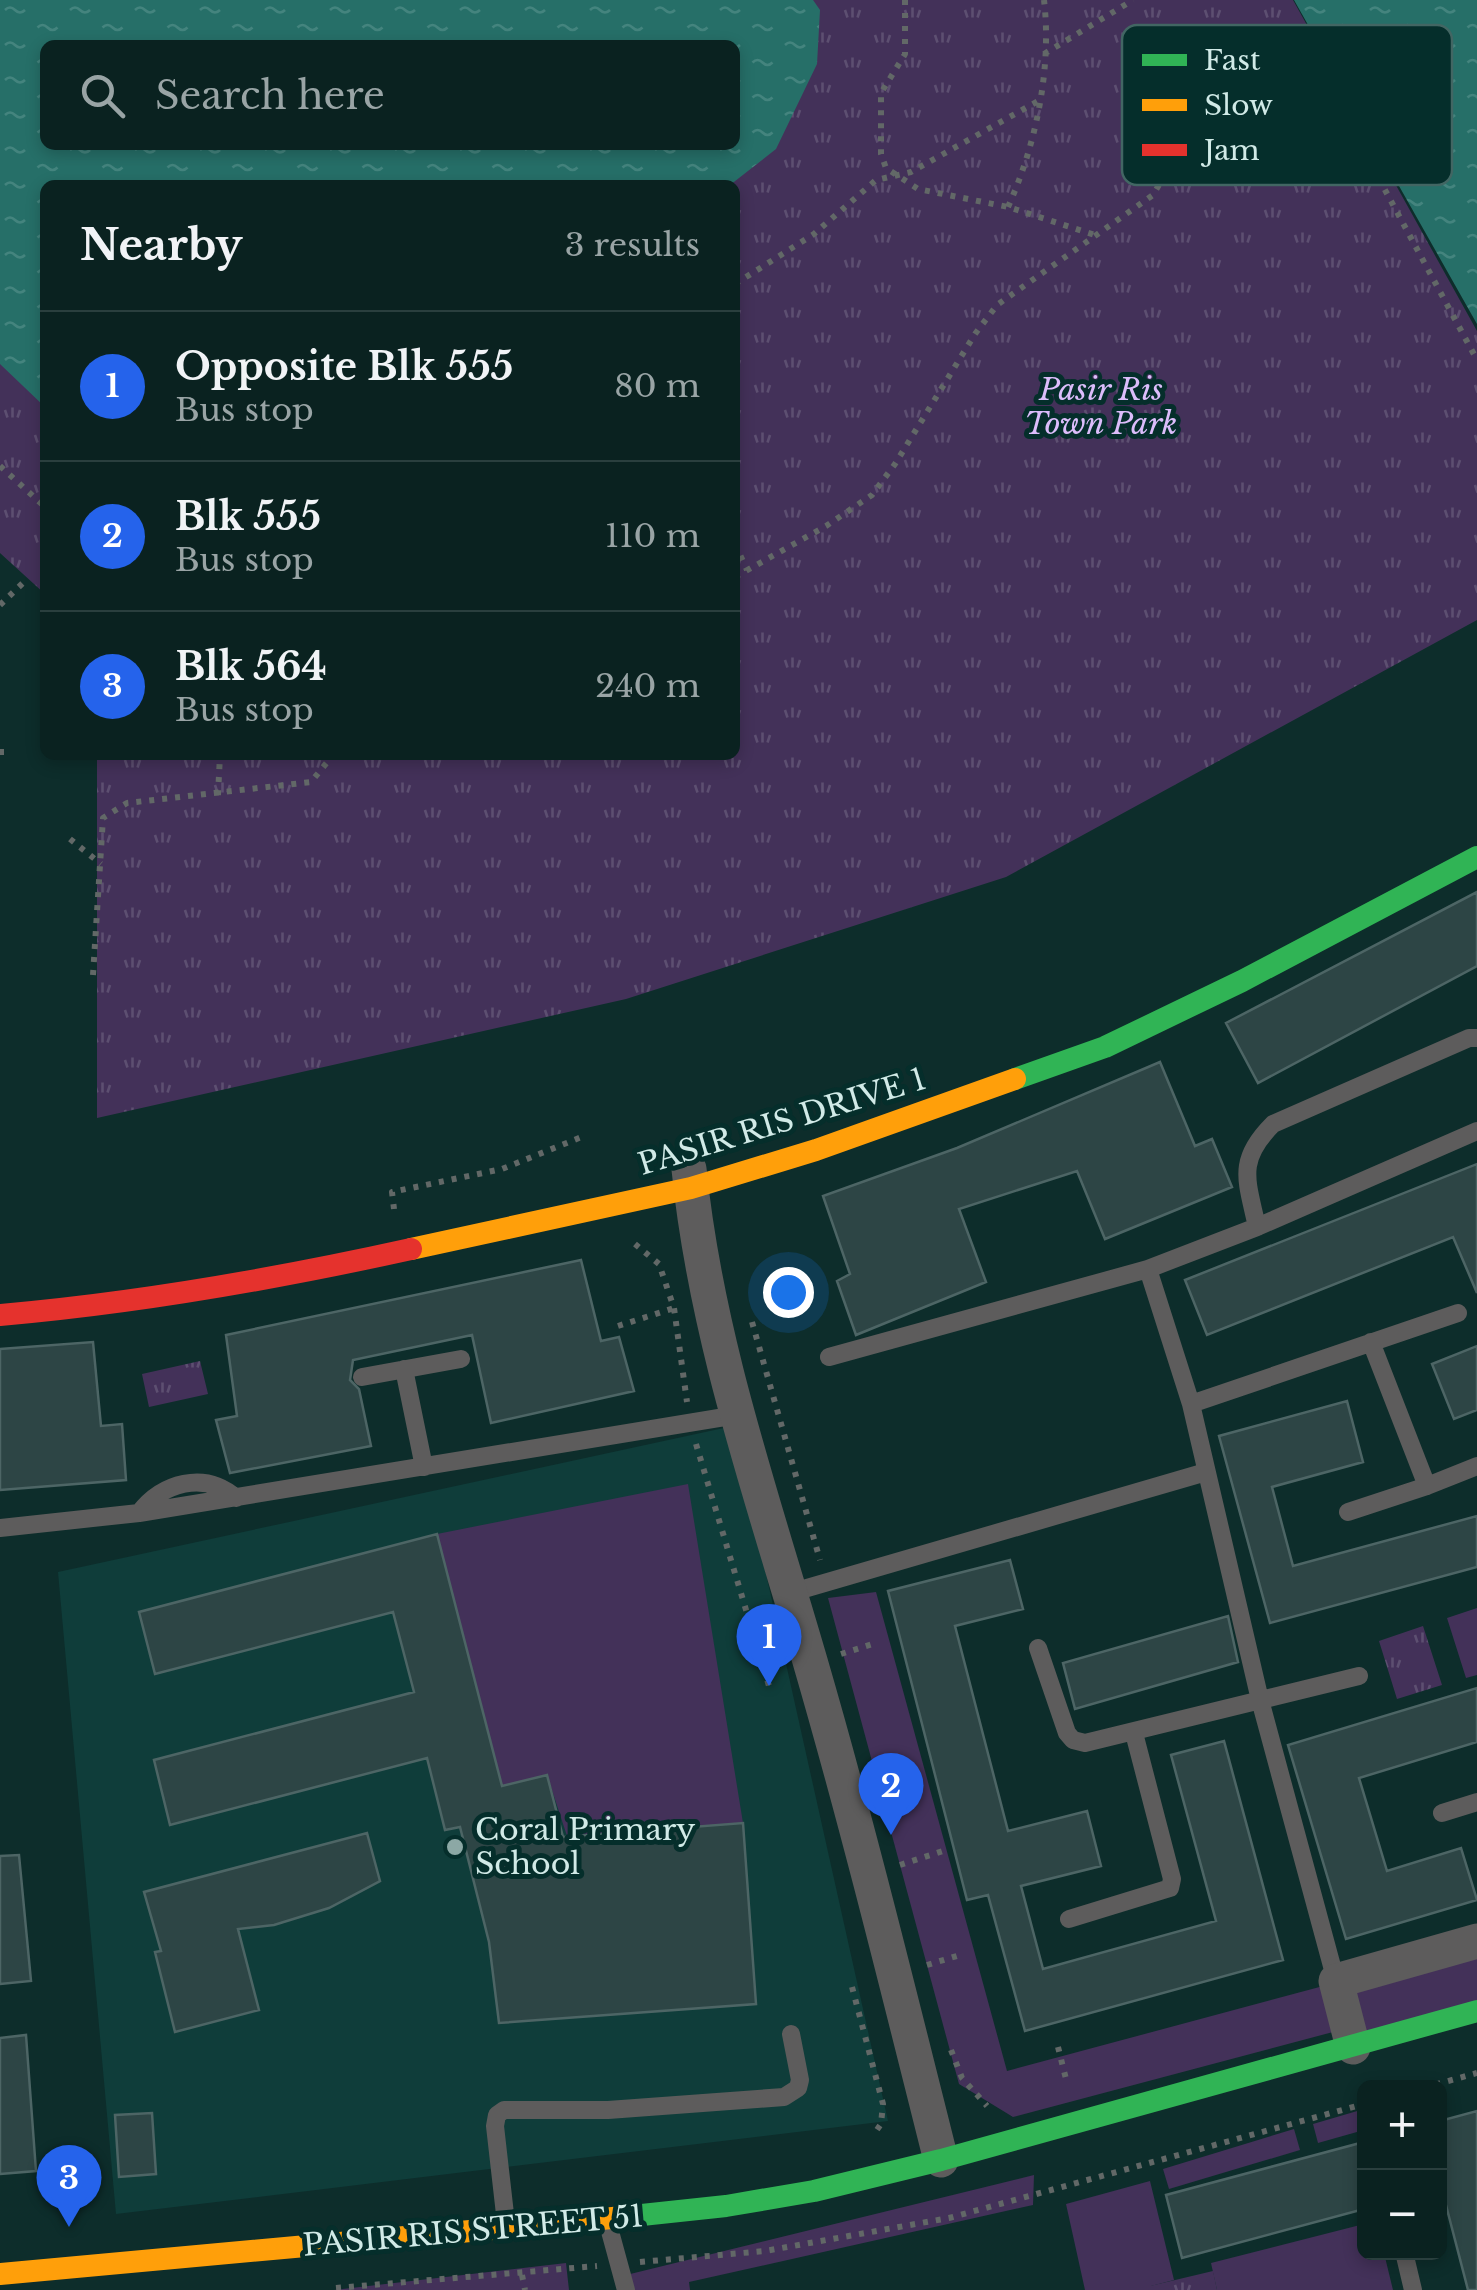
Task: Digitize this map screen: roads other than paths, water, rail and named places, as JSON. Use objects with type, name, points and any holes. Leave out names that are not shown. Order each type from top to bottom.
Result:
[{"type":"main road","name":"PASIR RIS DRIVE 1","points":[[829,1121],[954,1083],[1226,972],[1477,833]]},
{"type":"main road","name":"PASIR RIS DRIVE 1","points":[[0,1315],[68,1309],[278,1278],[689,1168],[816,1150],[1105,1047],[1242,982],[1477,858]]},
{"type":"main road","name":"PASIR RIS STREET 51","points":[[0,2274],[606,2219],[796,2194],[941,2160],[1477,2011]]},
{"type":"street","points":[[689,1168],[708,1300],[737,1415],[856,1828],[941,2160]]},
{"type":"street","points":[[1354,2046],[1336,1981],[1477,1941]]},
{"type":"lane","points":[[1257,1227],[1246,1173],[1254,1143],[1273,1124],[1468,1038],[1477,1038]]},
{"type":"lane","points":[[828,1358],[1148,1269],[1257,1227],[1477,1131]]},
{"type":"lane","points":[[1148,1269],[1191,1404],[1260,1700],[1336,1981]]},
{"type":"lane","points":[[1191,1404],[1458,1313]]},
{"type":"lane","points":[[1371,1342],[1427,1486]]},
{"type":"lane","points":[[362,1377],[461,1359]]},
{"type":"lane","points":[[404,1370],[424,1467]]},
{"type":"lane","points":[[0,1528],[139,1513],[737,1415]]},
{"type":"lane","points":[[1348,1512],[1477,1466]]},
{"type":"lane","points":[[790,1593],[1206,1472]]},
{"type":"lane","points":[[1038,1648],[1067,1733],[1085,1744],[1359,1676]]},
{"type":"lane","points":[[1069,1919],[1170,1888],[1172,1879],[1134,1733]]},
{"type":"lane","points":[[1442,1813],[1477,1802]]},
{"type":"lane","points":[[506,2228],[495,2126],[504,2110],[608,2110],[784,2098],[798,2088],[800,2080],[791,2034]]},
{"type":"lane","points":[[606,2219],[626,2290]]},
{"type":"lane","points":[[1406,2260],[1413,2290]]},
{"type":"water","points":[[0,0],[813,0],[820,10],[817,64],[776,149],[736,180],[40,180],[40,402],[0,364]]},
{"type":"water","points":[[1294,0],[1477,0],[1477,324],[1398,185],[1452,185],[1452,25],[1308,25]]},
{"type":"place","name":"Opposite Blk 555","points":[[769,1686]]},
{"type":"place","name":"Blk 555","points":[[891,1835]]},
{"type":"place","name":"Coral Primary School","points":[[455,1847]]},
{"type":"place","name":"Blk 564","points":[[69,2227]]},
{"type":"park label","name":"Pasir Ris Town Park","points":[[1101,407]]}]
